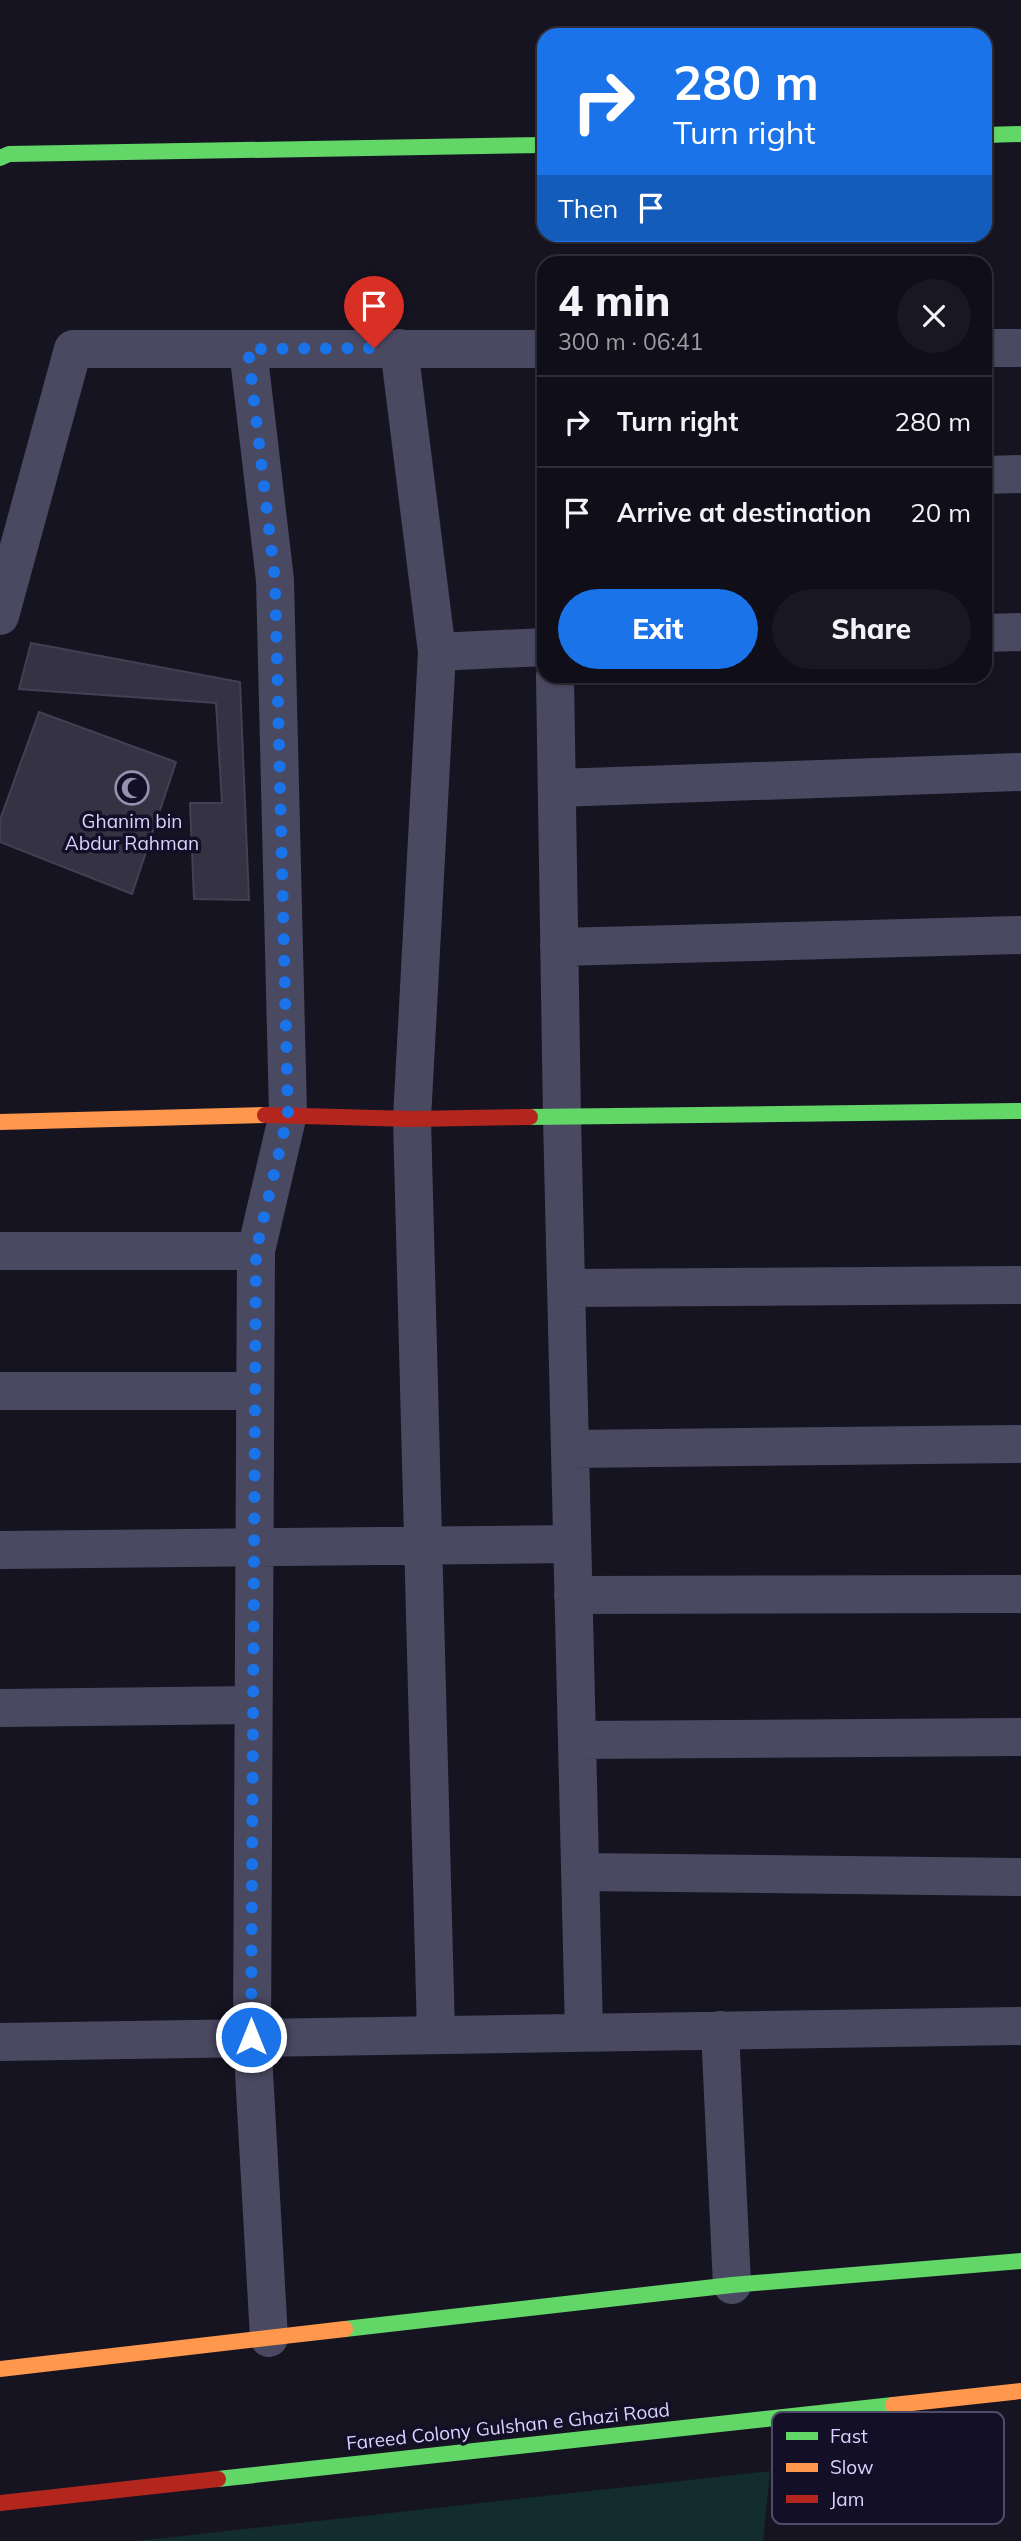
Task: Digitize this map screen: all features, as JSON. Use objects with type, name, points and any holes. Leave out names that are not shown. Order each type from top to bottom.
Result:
[{"type":"main road","points":[[992,135],[1021,134]]},
{"type":"main road","points":[[0,159],[23,154],[537,145]]},
{"type":"main road","points":[[0,1122],[288,1114],[412,1119],[1021,1111]]},
{"type":"main road","points":[[0,2369],[732,2285],[1021,2261]]},
{"type":"main road","name":"Fareed Colony Gulshan e Ghazi Road","points":[[830,2412],[1021,2391]]},
{"type":"main road","name":"Fareed Colony Gulshan e Ghazi Road","points":[[0,2503],[772,2418]]},
{"type":"street","points":[[399,348],[437,652],[412,1119],[436,2034]]},
{"type":"street","points":[[992,348],[1021,348]]},
{"type":"street","points":[[0,615],[73,349],[537,349]]},
{"type":"street","points":[[248,349],[275,580],[288,1114],[256,1251],[251,2037],[269,2338]]},
{"type":"street","points":[[992,475],[1021,474]]},
{"type":"street","points":[[992,633],[1021,632]]},
{"type":"street","points":[[437,652],[537,647]]},
{"type":"street","points":[[555,683],[569,1449],[584,2032]]},
{"type":"street","points":[[557,788],[1021,772]]},
{"type":"street","points":[[559,947],[1021,935]]},
{"type":"street","points":[[0,1251],[256,1251]]},
{"type":"street","points":[[566,1288],[1021,1285]]},
{"type":"street","points":[[0,1391],[255,1391]]},
{"type":"street","points":[[569,1449],[1021,1444]]},
{"type":"street","points":[[0,1550],[572,1544]]},
{"type":"street","points":[[573,1595],[1021,1594]]},
{"type":"street","points":[[0,1707],[253,1704]]},
{"type":"street","points":[[577,1740],[1021,1737]]},
{"type":"street","points":[[580,1872],[1021,1877]]},
{"type":"street","points":[[0,2042],[1021,2025]]},
{"type":"street","points":[[720,2030],[732,2285]]},
{"type":"green space","points":[[770,2471],[763,2541],[137,2541]]},
{"type":"building","points":[[31,643],[240,682],[249,900],[194,899],[190,803],[222,803],[216,703],[19,689]]},
{"type":"building","points":[[39,712],[176,762],[132,894],[0,842],[0,820]]},
{"type":"traffic: fast","points":[[992,135],[1021,134]]},
{"type":"traffic: fast","points":[[0,158],[9,154],[537,145]]},
{"type":"traffic: fast","points":[[530,1117],[1021,1111]]},
{"type":"traffic: fast","points":[[345,2329],[732,2285],[1021,2261]]},
{"type":"traffic: fast","points":[[829,2412],[893,2405]]},
{"type":"traffic: fast","points":[[218,2479],[772,2418]]},
{"type":"traffic: slow","points":[[0,1122],[265,1115]]},
{"type":"traffic: slow","points":[[0,2369],[345,2329]]},
{"type":"traffic: slow","points":[[893,2405],[1021,2391]]},
{"type":"traffic: jam","points":[[265,1115],[412,1119],[530,1117]]},
{"type":"traffic: jam","points":[[0,2503],[218,2479]]},
{"type":"place","name":"Ghanim bin Abdur Rahman","points":[[132,788]]},
{"type":"route","points":[[251,2037],[256,1251],[288,1114],[275,580],[248,349],[374,348]]}]
